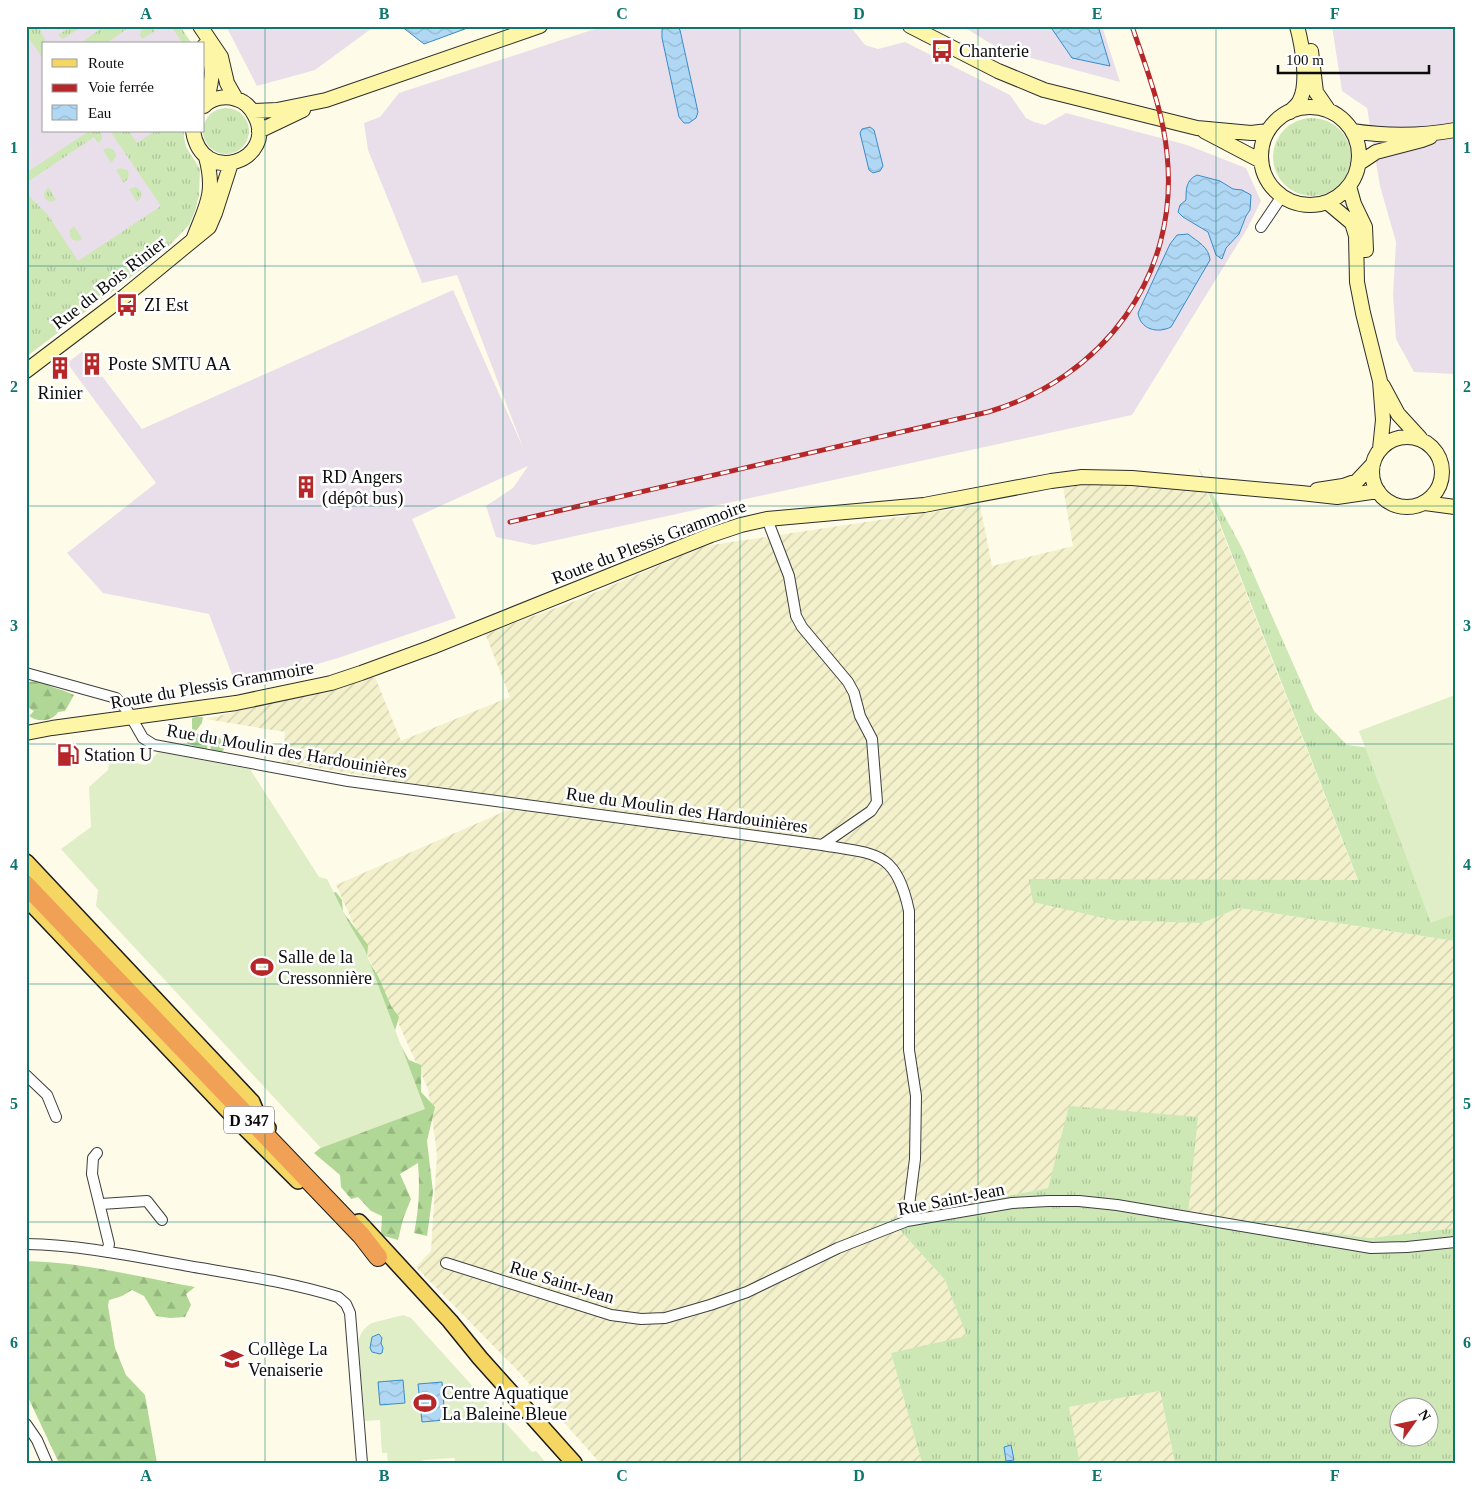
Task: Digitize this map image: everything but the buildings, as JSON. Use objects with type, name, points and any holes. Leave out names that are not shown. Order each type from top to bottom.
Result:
[{"type":"highway","name":"D 347","points":[[26,874],[259,1119]]},
{"type":"highway","name":"D 347","points":[[26,885],[361,1235],[378,1257]]},
{"type":"main road","points":[[26,862],[252,1102],[259,1119]]},
{"type":"main road","points":[[26,898],[235,1118],[357,1240],[378,1257],[445,1327],[480,1358]]},
{"type":"main road","name":"D 347","points":[[259,1119],[378,1242],[574,1463]]},
{"type":"street","points":[[194,26],[202,42]]},
{"type":"street","points":[[200,26],[221,57],[227,83],[236,99]]},
{"type":"street","points":[[259,131],[326,100],[540,26]]},
{"type":"street","points":[[910,26],[998,71],[1044,90],[1197,128],[1251,132],[1268,131]]},
{"type":"street","points":[[1290,112],[1309,107],[1329,111],[1342,119],[1352,131],[1357,144],[1358,164],[1355,176],[1349,186],[1339,196],[1327,202],[1303,205],[1282,196],[1266,177],[1262,161],[1262,145],[1268,131],[1300,102],[1303,92],[1301,44],[1296,26]]},
{"type":"street","points":[[1305,26],[1310,43],[1316,92],[1329,111]]},
{"type":"street","points":[[205,48],[211,58],[213,68],[205,105]]},
{"type":"street","points":[[205,105],[216,99],[226,97],[236,99],[253,111],[258,120],[259,131],[258,140],[248,156],[231,164],[222,164],[206,157]]},
{"type":"street","points":[[253,111],[276,110],[326,100]]},
{"type":"street","points":[[1197,128],[1262,161]]},
{"type":"street","points":[[1352,131],[1372,134],[1438,133],[1455,130]]},
{"type":"street","name":"Rue du Bois Rinier","points":[[192,243],[210,199],[211,175],[206,157],[199,150],[194,140],[193,132]]},
{"type":"street","points":[[1358,164],[1376,152],[1422,140],[1438,133]]},
{"type":"street","name":"Rue du Bois Rinier","points":[[26,371],[209,228],[216,213],[231,164]]},
{"type":"street","points":[[1349,186],[1354,204],[1365,227],[1366,275],[1363,313]]},
{"type":"street","points":[[1261,227],[1282,196]]},
{"type":"street","points":[[1327,202],[1352,223],[1356,236],[1357,282],[1380,381],[1383,420],[1380,449],[1373,464],[1372,473],[1378,491],[1383,498],[1400,506],[1408,507],[1425,503],[1455,507]]},
{"type":"street","points":[[1380,381],[1398,414],[1420,438],[1437,451],[1441,461],[1443,472],[1438,489],[1433,497],[1425,503]]},
{"type":"street","points":[[1380,449],[1398,437],[1420,438]]},
{"type":"street","name":"Route du Plessis Grammoire","points":[[1301,493],[1344,486],[1357,480],[1373,464]]},
{"type":"street","points":[[1443,472],[1455,481]]},
{"type":"street","name":"Route du Plessis Grammoire","points":[[26,734],[52,728],[132,719],[236,703],[294,692],[361,673],[432,647],[711,535],[767,519],[924,505],[1051,481],[1082,478],[1132,478],[1337,497],[1378,491]]},
{"type":"street","points":[[767,519],[789,576],[796,616],[802,627],[848,682],[854,693],[860,716],[872,739],[877,802],[871,811],[822,845]]},
{"type":"street","name":"Rue du Moulin des Hardouinières","points":[[26,672],[116,698],[132,719],[143,738],[154,745],[339,779],[822,845],[870,853],[882,858],[890,866],[905,893],[909,910],[909,1050],[916,1096],[915,1159],[907,1221]]},
{"type":"street","points":[[26,1075],[47,1095],[56,1117]]},
{"type":"street","points":[[97,1153],[93,1158],[92,1174],[101,1204],[109,1244],[107,1252]]},
{"type":"street","name":"Rue Saint-Jean","points":[[446,1263],[611,1315],[641,1319],[665,1318],[747,1292],[838,1248],[907,1221],[1012,1203],[1079,1201],[1117,1205],[1371,1248],[1407,1247],[1455,1242]]},
{"type":"street","points":[[101,1204],[148,1202],[162,1220]]},
{"type":"street","points":[[26,1244],[71,1246],[107,1252],[277,1282],[338,1298],[346,1304],[350,1313],[362,1463]]},
{"type":"street","points":[[26,1424],[37,1440],[48,1463]]},
{"type":"shaded area","points":[[26,26],[175,26],[186,42],[42,42],[42,132],[164,132],[164,207],[26,316]]},
{"type":"shaded area","points":[[226,26],[375,26],[315,70],[257,86]]},
{"type":"shaded area","points":[[604,26],[850,26],[865,45],[878,49],[905,42],[1010,95],[1026,118],[1034,122],[1045,125],[1066,113],[1187,145],[1246,168],[1261,201],[1247,229],[1132,415],[534,545],[496,537],[486,506],[513,488],[528,466],[412,519],[456,618],[338,658],[245,685],[234,680],[209,614],[103,593],[67,553],[156,483],[67,363],[83,351],[142,429],[453,290],[524,450],[457,275],[422,283],[368,150],[364,123],[380,117],[399,93]]},
{"type":"shaded area","points":[[962,26],[1102,26],[1120,82],[1001,50]]},
{"type":"shaded area","points":[[1332,26],[1455,26],[1455,374],[1414,372],[1396,339],[1393,295],[1396,242],[1380,186],[1367,108],[1342,91]]},
{"type":"shaded area","points":[[1105,477],[1204,485],[1358,881],[1029,879],[1202,923],[1239,908],[1455,941],[1455,1228],[1370,1238],[1188,1214],[1048,1188],[890,1219],[945,1280],[968,1337],[891,1353],[922,1463],[600,1463],[518,1371],[416,1267],[431,1251],[437,1154],[428,1089],[336,885],[524,803],[283,762],[285,732],[206,719],[375,677],[401,741],[510,697],[485,633],[570,603],[705,546],[980,505],[992,566],[1073,546],[1063,487]]},
{"type":"shaded area","points":[[1160,1391],[1175,1463],[1080,1463],[1069,1407]]},
{"type":"green space","points":[[26,26],[38,26],[46,42],[42,42],[42,57],[26,34]]},
{"type":"green space","points":[[72,26],[83,26],[63,39],[58,35]]},
{"type":"green space","points":[[105,26],[131,26],[108,42],[82,42]]},
{"type":"green space","points":[[147,26],[152,27],[155,31],[142,39],[140,35],[141,30]]},
{"type":"green space","points":[[171,26],[180,26],[191,42],[182,42]]},
{"type":"green space","points":[[226,108],[239,112],[245,118],[249,131],[245,144],[239,150],[226,154],[213,150],[207,144],[203,132],[205,132],[207,118],[213,112]]},
{"type":"green space","points":[[1312,118],[1327,121],[1340,129],[1348,142],[1351,157],[1348,172],[1340,185],[1327,193],[1312,196],[1297,193],[1284,185],[1276,172],[1273,157],[1276,142],[1284,129],[1297,121]]},
{"type":"green space","points":[[88,132],[100,132],[101,141],[98,143],[94,137],[26,183],[26,173]]},
{"type":"green space","points":[[111,132],[130,132],[137,143],[154,132],[184,132],[186,147],[200,169],[199,195],[195,211],[189,225],[169,246],[26,357],[26,194],[48,215],[78,261],[161,206]]},
{"type":"green space","points":[[107,148],[114,150],[115,153],[116,157],[111,163],[103,150]]},
{"type":"green space","points":[[120,168],[127,170],[129,175],[124,183],[116,170]]},
{"type":"green space","points":[[48,187],[56,200],[50,202],[45,199],[44,193]]},
{"type":"green space","points":[[135,187],[140,190],[141,194],[137,202],[129,189]]},
{"type":"green space","points":[[74,226],[82,239],[78,241],[70,237],[70,230]]},
{"type":"green space","points":[[1198,467],[1242,548],[1314,711],[1347,745],[1455,759],[1455,941],[1239,908],[1202,923],[1113,920],[1033,902],[1029,879],[1358,880]]},
{"type":"green space","points":[[40,681],[74,695],[65,711],[58,712],[53,717],[45,720],[37,720],[29,716],[34,711],[29,708],[26,711],[26,682]]},
{"type":"green space","points":[[1455,695],[1455,914],[1431,923],[1359,731]]},
{"type":"green space","points":[[203,717],[202,723],[194,733],[203,735],[212,741],[220,738],[225,747],[223,751],[215,754],[208,743],[207,749],[203,750],[187,743],[192,732],[192,718]]},
{"type":"green space","name":"Salle de la Cressonnière","points":[[158,752],[250,769],[319,877],[327,879],[365,950],[425,1109],[321,1148],[96,906],[98,890],[61,849],[91,827],[89,787],[108,770],[110,758],[146,765]]},
{"type":"green space","points":[[336,892],[342,900],[343,912],[368,945],[367,958],[379,978],[391,1006],[399,1017],[394,1034],[409,1060],[421,1065],[421,1092],[435,1107],[427,1141],[433,1192],[427,1236],[414,1233],[419,1198],[418,1163],[400,1174],[411,1199],[403,1219],[398,1240],[381,1235],[382,1216],[371,1211],[358,1197],[351,1199],[341,1187],[340,1175],[314,1153],[327,1143],[328,894]]},
{"type":"green space","points":[[1069,1106],[1198,1117],[1188,1214],[1370,1238],[1455,1228],[1455,1463],[1175,1463],[1160,1391],[1069,1407],[1080,1463],[922,1463],[891,1353],[967,1336],[945,1280],[890,1219],[1048,1188]]},
{"type":"green space","points":[[26,1261],[90,1267],[195,1287],[186,1294],[191,1305],[185,1317],[170,1318],[156,1316],[144,1296],[132,1290],[122,1296],[109,1300],[108,1306],[115,1348],[126,1375],[145,1395],[157,1463],[59,1463],[26,1393]]},
{"type":"green space","name":"Centre Aquatique La Baleine Bleue","points":[[403,1315],[411,1318],[532,1452],[536,1451],[546,1463],[454,1463],[455,1458],[424,1460],[416,1463],[412,1461],[388,1463],[387,1453],[382,1453],[380,1420],[365,1421],[358,1345],[362,1332],[372,1323]]},
{"type":"water","points":[[401,26],[473,26],[424,44]]},
{"type":"water","points":[[664,26],[676,26],[680,30],[698,112],[696,118],[689,123],[684,123],[679,117],[662,38]]},
{"type":"water","points":[[1050,26],[1098,26],[1110,66],[1072,58]]},
{"type":"water","points":[[870,127],[874,130],[883,166],[880,171],[873,173],[869,170],[860,133],[862,129]]},
{"type":"water","points":[[1197,175],[1220,181],[1233,189],[1242,190],[1251,195],[1250,210],[1239,234],[1226,248],[1222,259],[1216,255],[1208,232],[1178,212],[1180,205],[1186,200],[1189,182]]},
{"type":"water","points":[[1188,234],[1205,248],[1210,260],[1171,327],[1160,330],[1150,329],[1142,323],[1138,313],[1170,244],[1177,235]]},
{"type":"water","points":[[379,1334],[382,1338],[383,1348],[380,1354],[372,1352],[370,1348],[372,1337]]},
{"type":"water","points":[[403,1380],[405,1403],[380,1405],[378,1382]]},
{"type":"water","points":[[442,1382],[445,1420],[422,1422],[418,1384]]},
{"type":"water","points":[[1011,1445],[1014,1460],[1006,1461],[1004,1447]]},
{"type":"railway","points":[[510,522],[988,412],[1029,396],[1066,374],[1099,348],[1126,316],[1146,280],[1161,241],[1168,199],[1167,154],[1162,121],[1132,26]]},
{"type":"place","name":"Chanterie","points":[[942,51]]},
{"type":"place","name":"ZI Est","points":[[127,305]]},
{"type":"place","name":"Poste SMTU AA","points":[[92,364]]},
{"type":"place","name":"Rinier","points":[[60,368]]},
{"type":"place","name":"RD Angers (dépôt bus)","points":[[306,487]]},
{"type":"place","name":"Station U","points":[[68,755]]},
{"type":"place","name":"Salle de la Cressonnière","points":[[262,967]]},
{"type":"place","name":"Collège La Venaiserie","points":[[232,1359]]},
{"type":"place","name":"Centre Aquatique La Baleine Bleue","points":[[425,1403]]}]
